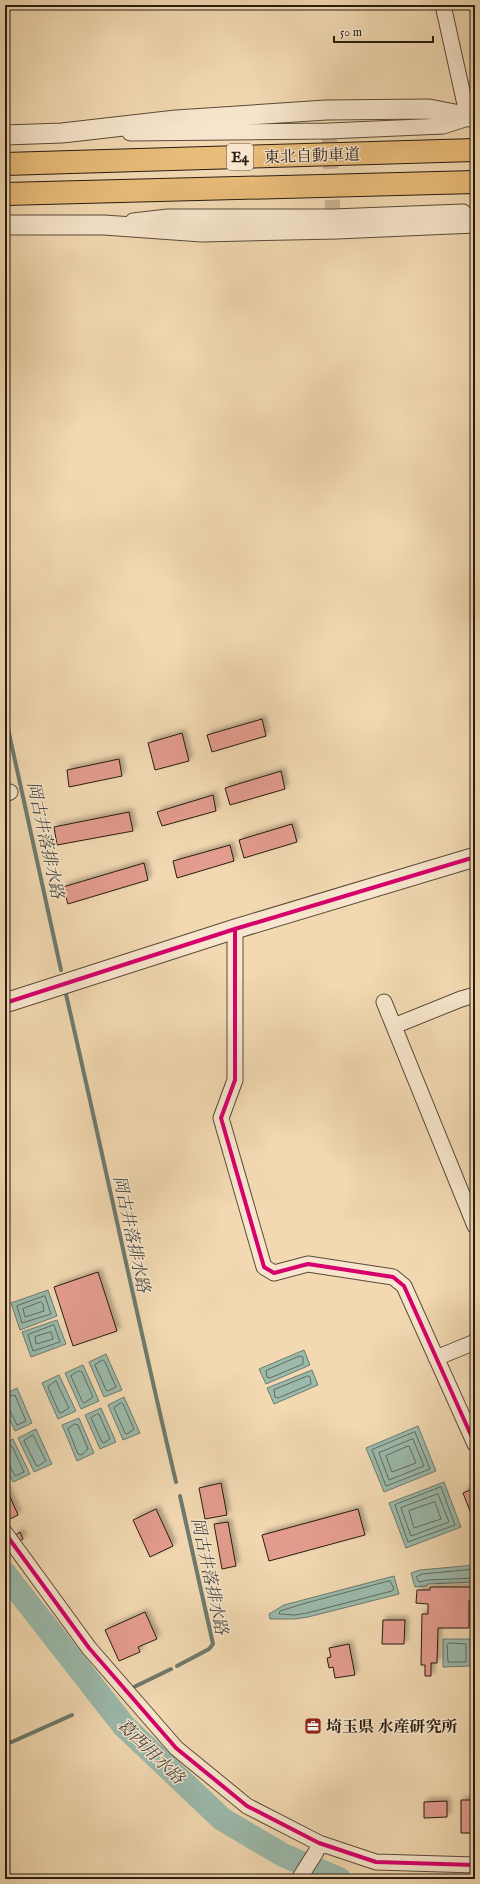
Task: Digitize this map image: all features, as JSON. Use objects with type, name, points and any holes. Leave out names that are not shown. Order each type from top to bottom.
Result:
[{"type":"highway","name":"東北自動車道","points":[[5,164],[475,150]]},
{"type":"highway","name":"東北自動車道","points":[[5,194],[475,182]]},
{"type":"street","points":[[5,135],[62,133],[176,120],[326,110],[429,109],[472,118],[443,5]]},
{"type":"street","points":[[5,225],[104,225],[202,232],[336,229],[474,223]]},
{"type":"street","points":[[5,1004],[235,929],[475,857]]},
{"type":"street","points":[[235,929],[235,1080],[221,1118],[264,1267],[274,1273],[308,1264],[392,1277],[404,1286],[475,1444]]},
{"type":"street","points":[[394,1026],[461,999],[475,995]]},
{"type":"street","points":[[384,1002],[475,1226]]},
{"type":"street","points":[[436,1358],[475,1342]]},
{"type":"street","points":[[5,1533],[89,1648],[176,1748],[247,1806],[318,1848],[376,1862],[475,1865]]},
{"type":"street","points":[[299,1879],[318,1848]]},
{"type":"water","points":[[48,1290],[57,1316],[20,1330],[11,1303]]},
{"type":"water","points":[[57,1320],[66,1344],[31,1357],[22,1332]]},
{"type":"water","points":[[304,1350],[310,1365],[266,1384],[259,1369]]},
{"type":"water","points":[[106,1354],[122,1390],[104,1397],[89,1362]]},
{"type":"water","points":[[83,1365],[99,1401],[81,1409],[65,1373]]},
{"type":"water","points":[[312,1370],[318,1385],[274,1404],[267,1388]]},
{"type":"water","points":[[59,1375],[76,1411],[58,1419],[42,1383]]},
{"type":"water","points":[[17,1388],[32,1423],[15,1431],[5,1410],[5,1394]]},
{"type":"water","points":[[124,1397],[140,1433],[123,1440],[108,1405]]},
{"type":"water","points":[[101,1408],[116,1442],[100,1449],[85,1415]]},
{"type":"water","points":[[79,1418],[94,1453],[77,1461],[62,1425]]},
{"type":"water","points":[[418,1426],[436,1471],[384,1492],[366,1448]]},
{"type":"water","points":[[36,1429],[52,1464],[34,1472],[18,1438]]},
{"type":"water","points":[[13,1439],[30,1474],[13,1482],[5,1465],[5,1443]]},
{"type":"water","points":[[444,1482],[461,1527],[406,1548],[389,1503]]},
{"type":"water","points":[[475,1565],[475,1582],[428,1584],[427,1586],[415,1587],[411,1573],[420,1570]]},
{"type":"water","points":[[394,1576],[399,1594],[308,1617],[295,1619],[270,1619],[269,1614],[284,1605]]},
{"type":"water","points":[[443,1639],[470,1639],[471,1666],[443,1667]]},
{"type":"building","points":[[262,719],[266,736],[212,752],[207,735]]},
{"type":"building","points":[[182,733],[189,761],[155,770],[148,743]]},
{"type":"building","points":[[119,759],[122,776],[69,787],[67,770]]},
{"type":"building","points":[[281,771],[285,789],[230,805],[225,788]]},
{"type":"building","points":[[213,795],[216,811],[162,826],[157,812]]},
{"type":"building","points":[[129,812],[133,831],[57,845],[54,827]]},
{"type":"building","points":[[292,824],[297,842],[244,858],[239,840]]},
{"type":"building","points":[[230,845],[234,861],[177,878],[173,861]]},
{"type":"building","points":[[144,863],[148,880],[68,904],[63,887]]},
{"type":"building","points":[[98,1272],[117,1331],[73,1346],[54,1287]]},
{"type":"building","points":[[221,1483],[227,1515],[205,1519],[199,1488]]},
{"type":"building","points":[[475,1488],[475,1524],[463,1493]]},
{"type":"building","points":[[7,1490],[18,1515],[8,1520],[5,1512],[5,1491]]},
{"type":"building","points":[[156,1509],[173,1546],[150,1557],[133,1520]]},
{"type":"building","points":[[358,1509],[365,1535],[269,1561],[262,1535]]},
{"type":"building","points":[[228,1522],[236,1566],[222,1569],[214,1524]]},
{"type":"building","points":[[20,1532],[23,1539],[17,1542],[14,1536]]},
{"type":"building","points":[[430,1587],[475,1587],[475,1600],[469,1600],[469,1628],[438,1628],[437,1663],[431,1663],[431,1676],[425,1676],[425,1665],[421,1665],[422,1614],[428,1614],[428,1604],[416,1603],[417,1590],[430,1590]]},
{"type":"building","points":[[145,1612],[157,1639],[138,1647],[140,1652],[119,1661],[105,1630]]},
{"type":"building","points":[[383,1620],[405,1620],[404,1644],[382,1644]]},
{"type":"building","points":[[349,1644],[355,1675],[335,1678],[333,1667],[329,1668],[327,1658],[331,1657],[329,1648]]},
{"type":"building","points":[[461,1800],[475,1800],[475,1833],[461,1833]]},
{"type":"building","points":[[447,1801],[447,1817],[424,1818],[424,1802]]},
{"type":"waterway","name":"岡古井落排水路","points":[[5,715],[61,970]]},
{"type":"waterway","name":"岡古井落排水路","points":[[65,990],[176,1482]]},
{"type":"waterway","name":"岡古井落排水路","points":[[177,1666],[209,1649],[213,1644],[180,1496]]},
{"type":"waterway","name":"葛西用水路","points":[[5,1574],[124,1726],[222,1819],[283,1855],[339,1879]]},
{"type":"waterway","name":"岡古井落排水路","points":[[134,1687],[171,1669]]},
{"type":"waterway","name":"岡古井落排水路","points":[[5,1745],[72,1715]]},
{"type":"tunnel","points":[[329,131],[333,217]]},
{"type":"cycle path","points":[[5,1003],[235,929],[475,857]]},
{"type":"cycle path","points":[[235,929],[235,1080],[221,1118],[264,1267],[274,1273],[308,1264],[393,1277],[404,1286],[475,1444]]},
{"type":"cycle path","points":[[5,1533],[89,1648],[176,1748],[247,1806],[319,1843],[376,1862],[475,1865]]},
{"type":"place","name":"埼玉県 水産研究所","points":[[313,1726]]}]
